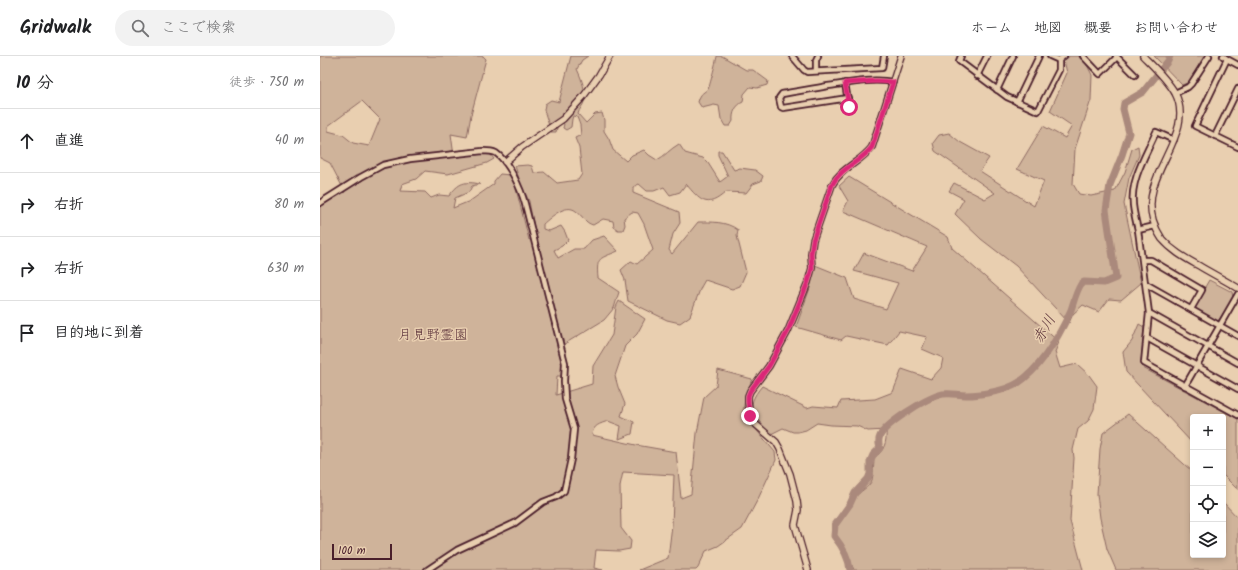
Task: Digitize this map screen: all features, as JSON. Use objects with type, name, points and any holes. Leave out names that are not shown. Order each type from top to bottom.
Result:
[{"type":"street","points":[[505,162],[522,147],[563,119],[583,97],[599,75],[610,56]]},
{"type":"street","points":[[792,56],[807,72],[882,68],[884,56]]},
{"type":"street","points":[[816,71],[816,60],[818,56]]},
{"type":"street","points":[[808,570],[795,525],[798,510],[790,474],[776,442],[753,422],[748,408],[748,396],[750,391],[769,366],[788,331],[808,282],[812,268],[811,254],[813,240],[832,185],[835,179],[843,171],[867,153],[872,147],[901,56]]},
{"type":"street","points":[[961,56],[959,61],[977,76],[1017,102],[1038,111],[1059,70],[1059,60]]},
{"type":"street","points":[[977,76],[987,56]]},
{"type":"street","points":[[997,90],[1013,56]]},
{"type":"street","points":[[1017,102],[1039,56]]},
{"type":"street","points":[[1050,56],[1059,60]]},
{"type":"street","points":[[1059,60],[1064,56]]},
{"type":"street","points":[[1083,56],[1100,74],[1116,56],[1135,75]]},
{"type":"street","points":[[1143,56],[1162,76],[1175,93],[1180,113],[1174,140],[1154,183],[1151,194],[1150,204],[1155,226],[1163,239],[1175,251],[1238,288]]},
{"type":"street","points":[[1175,93],[1191,84],[1209,56]]},
{"type":"street","points":[[1237,145],[1195,126],[1225,58],[1238,65]]},
{"type":"street","points":[[848,98],[783,108],[781,107],[780,102],[782,94],[845,83],[876,81],[893,82]]},
{"type":"street","points":[[845,83],[849,107]]},
{"type":"street","points":[[1215,136],[1238,89]]},
{"type":"street","points":[[1174,140],[1156,132],[1136,175],[1133,189],[1132,204],[1138,230],[1149,313],[1144,363],[1238,415]]},
{"type":"street","points":[[320,203],[383,165],[403,161],[484,151],[495,152],[505,162],[521,190],[565,363],[565,399],[574,429],[568,478],[564,491],[556,497],[543,502],[515,523],[457,550],[427,570]]},
{"type":"street","points":[[1138,230],[1155,226]]},
{"type":"street","points":[[1142,260],[1151,260],[1202,290],[1191,310]]},
{"type":"street","points":[[1146,284],[1238,336]]},
{"type":"street","points":[[1185,386],[1238,294]]},
{"type":"street","points":[[1149,313],[1238,363]]},
{"type":"street","points":[[1146,338],[1238,389]]},
{"type":"green space","name":"月見野霊園","points":[[320,56],[483,56],[486,59],[471,115],[467,137],[451,134],[454,156],[485,152],[490,154],[494,159],[487,163],[448,174],[425,171],[416,179],[402,184],[400,191],[425,192],[431,198],[439,195],[449,196],[459,185],[466,183],[480,184],[472,186],[469,192],[455,198],[453,208],[470,201],[494,184],[494,181],[500,174],[510,175],[517,187],[516,189],[529,240],[538,234],[534,228],[529,201],[521,185],[515,166],[532,166],[534,173],[544,172],[557,183],[578,180],[582,174],[579,148],[575,138],[581,135],[577,117],[573,116],[571,127],[566,130],[563,128],[564,124],[559,120],[556,132],[551,132],[544,110],[545,104],[551,100],[559,102],[571,56],[588,56],[582,60],[577,69],[584,89],[584,102],[578,114],[586,123],[595,114],[602,113],[604,120],[604,131],[613,150],[626,161],[632,155],[644,150],[657,160],[679,144],[685,153],[703,158],[720,182],[728,176],[718,155],[718,151],[722,151],[734,170],[740,168],[755,170],[763,176],[761,181],[753,184],[746,193],[726,192],[713,201],[708,202],[695,195],[686,184],[680,192],[670,195],[664,187],[654,191],[647,191],[639,184],[633,187],[633,193],[679,212],[680,223],[673,234],[669,250],[672,254],[698,222],[714,222],[729,225],[738,230],[737,236],[746,272],[740,286],[732,289],[705,280],[690,316],[680,323],[667,320],[628,301],[625,280],[621,270],[631,261],[637,264],[653,250],[644,224],[638,213],[632,212],[624,218],[625,225],[623,230],[618,230],[614,227],[613,221],[603,219],[593,225],[590,224],[572,209],[559,212],[543,224],[543,229],[549,231],[561,226],[565,232],[568,240],[562,246],[554,250],[558,258],[574,249],[584,249],[592,240],[604,236],[618,251],[600,259],[598,266],[598,278],[619,292],[614,308],[604,320],[561,346],[562,376],[557,376],[556,395],[592,384],[593,366],[612,335],[616,307],[619,301],[645,319],[637,334],[625,346],[615,376],[625,404],[621,416],[634,422],[632,434],[619,439],[621,426],[608,421],[595,427],[592,435],[676,452],[681,498],[691,494],[697,433],[704,397],[716,386],[718,370],[752,379],[745,398],[743,414],[775,452],[776,460],[742,529],[718,546],[706,551],[696,570],[639,570],[668,558],[672,525],[674,475],[623,472],[620,486],[621,528],[631,541],[630,549],[619,551],[596,550],[594,568],[603,570],[320,570],[320,206],[345,192],[330,163],[320,158]],"holes":[[[362,101],[380,119],[369,146],[353,143],[343,135],[328,131],[328,126]]]},
{"type":"green space","points":[[717,56],[722,56],[746,70],[753,70],[768,81],[767,85],[757,88],[750,87],[744,94],[743,102],[738,105],[735,110],[733,121],[730,126],[725,126],[721,119],[719,106],[714,105],[702,108],[698,102],[701,94],[709,87]]},
{"type":"green space","points":[[1070,56],[1080,56],[1086,63],[1092,75],[1091,100],[1075,149],[1073,184],[1079,194],[1091,196],[1115,191],[1125,172],[1132,149],[1138,146],[1139,155],[1129,178],[1124,204],[1141,283],[1121,300],[1109,299],[1099,312],[1083,305],[1073,314],[1069,323],[1016,266],[981,239],[955,214],[964,199],[949,191],[954,183],[985,199],[995,193],[935,151],[933,143],[939,135],[949,133],[960,142],[989,158],[980,171],[1034,206],[1044,181],[1017,169],[1043,126],[1065,138],[1072,126],[1050,111],[1067,73],[1064,60]]},
{"type":"green space","points":[[1154,56],[1204,56],[1189,82],[1182,85]]},
{"type":"green space","points":[[849,177],[948,237],[952,248],[1059,342],[1055,352],[1060,368],[1077,364],[1089,375],[1097,386],[1094,409],[1088,421],[1078,429],[1073,450],[1074,458],[1070,521],[1083,570],[854,570],[846,551],[836,536],[836,527],[857,496],[871,483],[874,458],[884,446],[886,430],[868,431],[857,426],[817,423],[806,430],[798,432],[793,432],[783,428],[771,434],[753,412],[753,400],[762,386],[807,408],[813,406],[838,408],[841,401],[875,399],[893,392],[902,369],[931,379],[941,368],[943,358],[922,349],[927,337],[899,331],[888,345],[846,336],[841,340],[796,327],[810,288],[815,265],[847,278],[854,299],[886,309],[898,283],[854,271],[864,253],[912,271],[927,247],[843,211],[848,201],[839,186]]},
{"type":"green space","points":[[1209,280],[1232,292],[1233,298],[1219,320],[1216,321],[1195,310],[1194,306]]},
{"type":"green space","points":[[1139,324],[1144,327],[1141,362],[1143,368],[1238,419],[1238,490],[1226,478],[1226,414],[1190,414],[1190,441],[1126,372],[1123,352],[1132,341]]},
{"type":"green space","points":[[1128,414],[1190,469],[1190,558],[1226,558],[1226,505],[1238,518],[1238,570],[1116,570],[1107,549],[1100,518],[1097,494],[1100,449],[1103,433]]},
{"type":"waterway","name":"赤川","points":[[850,570],[845,552],[834,536],[835,525],[850,504],[855,493],[868,479],[870,474],[870,462],[873,455],[880,448],[879,439],[883,431],[906,412],[933,397],[945,394],[966,395],[985,393],[1007,388],[1018,383],[1034,369],[1049,350],[1067,319],[1076,293],[1081,284],[1084,282],[1104,283],[1116,278],[1106,210],[1110,185],[1129,133],[1123,109],[1124,103],[1143,92],[1168,61],[1170,56]]},
{"type":"route","points":[[750,416],[748,396],[750,391],[769,366],[788,331],[811,275],[813,240],[832,185],[835,179],[843,171],[867,153],[872,147],[893,82],[876,81],[845,83],[849,107]]}]
